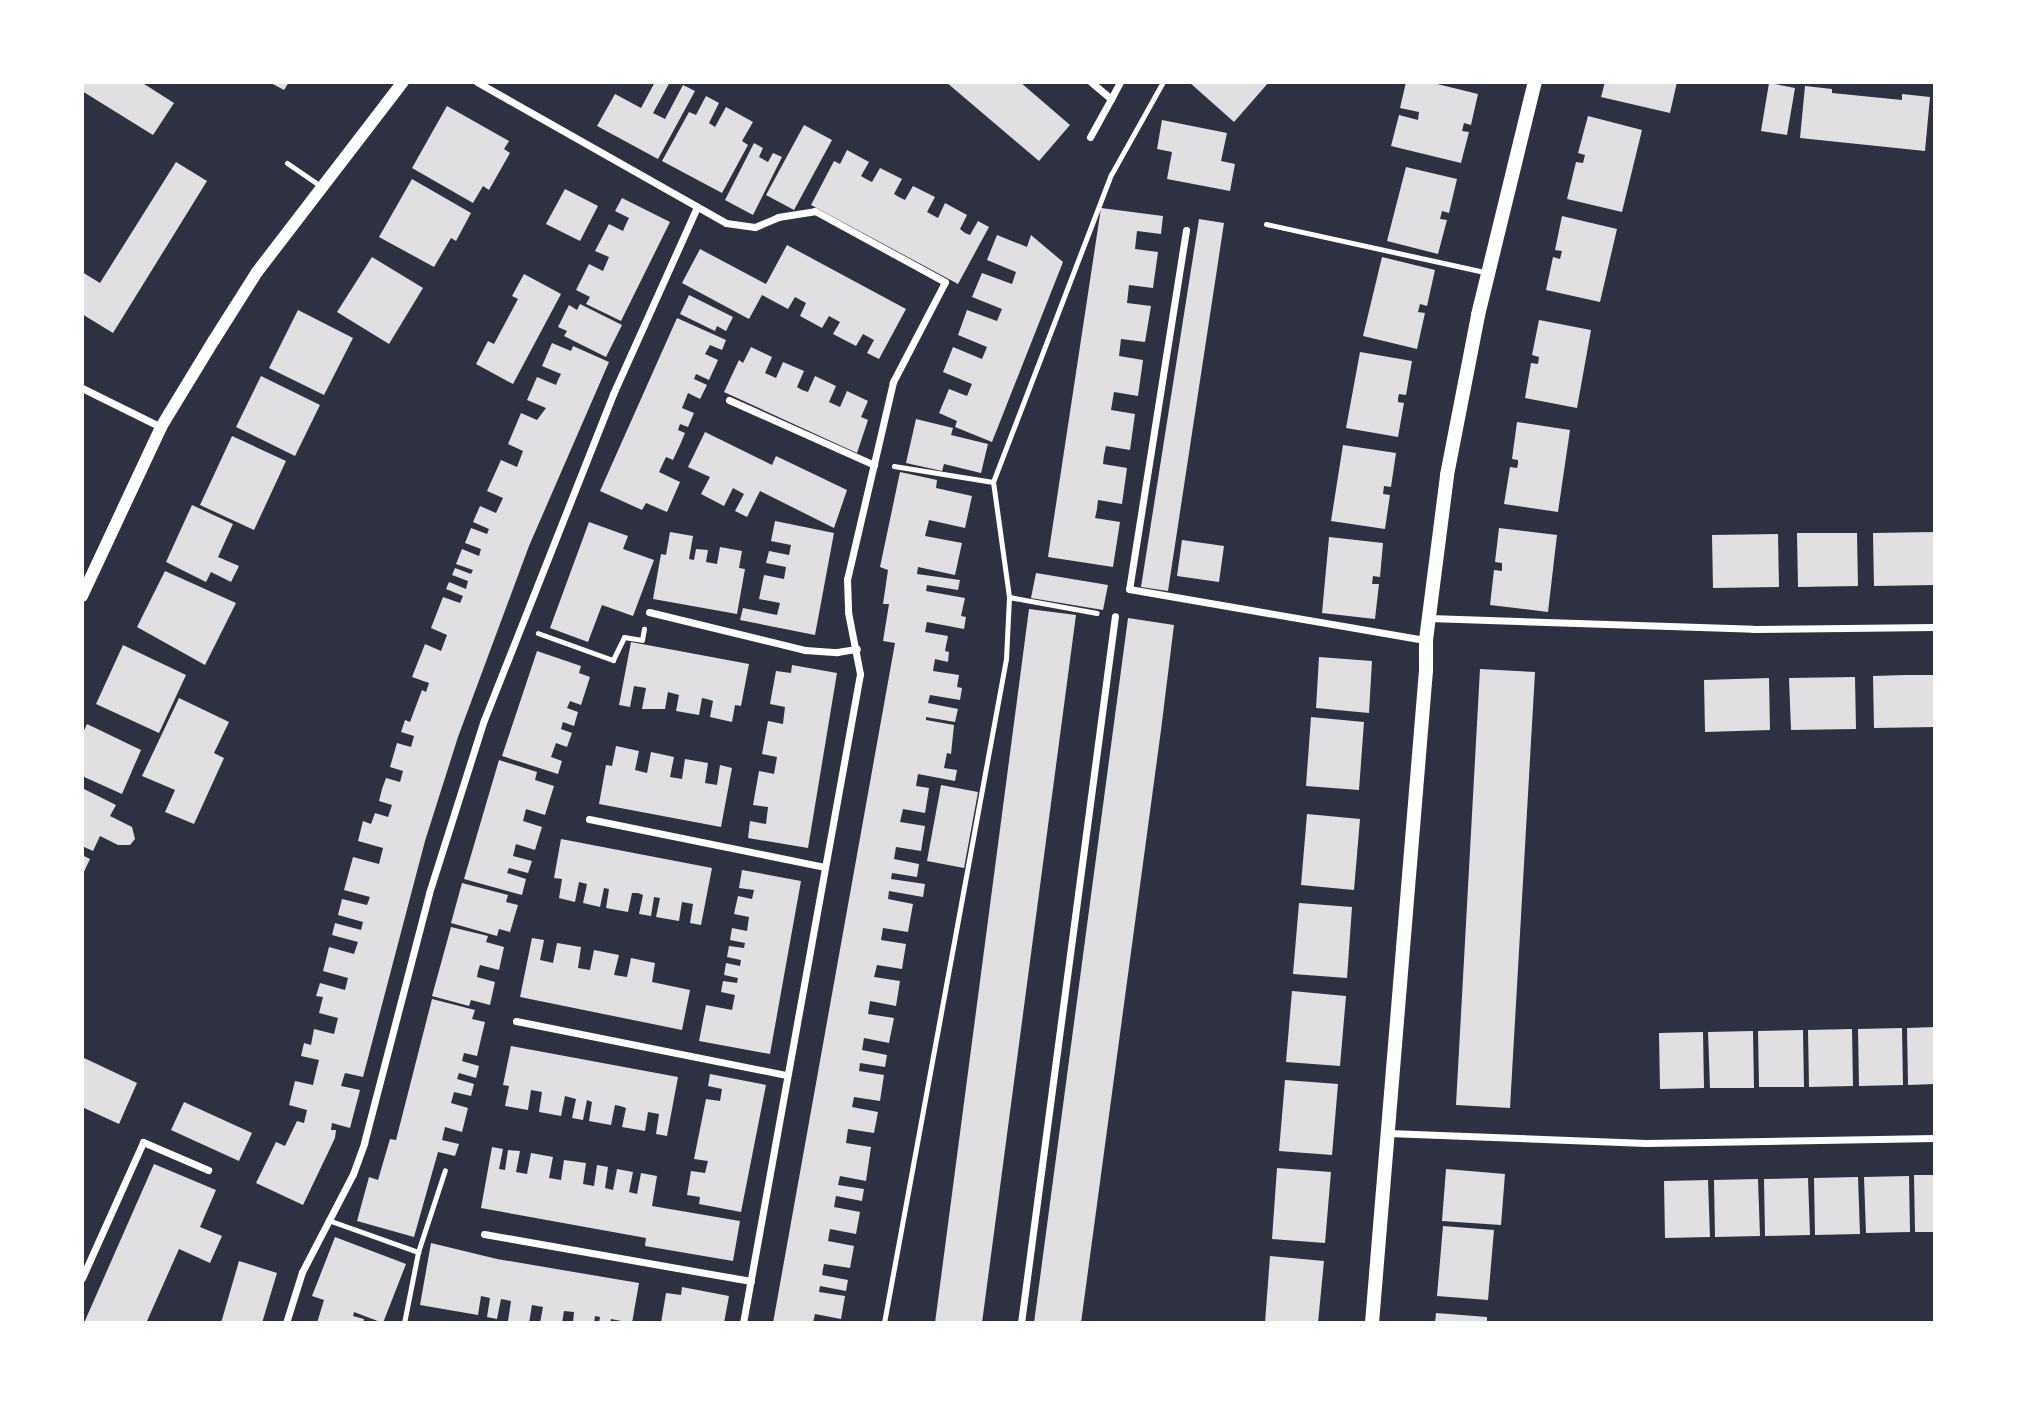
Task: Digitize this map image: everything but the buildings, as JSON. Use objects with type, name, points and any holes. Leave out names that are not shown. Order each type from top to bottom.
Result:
[{"type":"main road","points":[[1372,1323],[1426,670],[1426,640],[1447,475],[1488,274],[1535,82]]},
{"type":"street","points":[[82,596],[161,427],[257,272],[403,82]]},
{"type":"street","points":[[477,82],[726,223],[755,227],[779,217],[815,212],[945,282],[893,383],[847,579],[848,612],[860,674],[743,1323]]},
{"type":"street","points":[[1091,82],[1111,99]]},
{"type":"street","points":[[1090,137],[1120,82]]},
{"type":"street","points":[[286,1323],[302,1272],[353,1174],[364,1143],[429,893],[484,720],[612,394],[697,207]]},
{"type":"street","points":[[1186,230],[1129,589],[1426,640]]},
{"type":"street","points":[[82,388],[161,427]]},
{"type":"street","points":[[729,400],[874,464]]},
{"type":"street","points":[[649,612],[804,650],[836,652],[857,649]]},
{"type":"street","points":[[1021,1323],[1115,616]]},
{"type":"street","points":[[1429,618],[1754,629],[1935,627]]},
{"type":"street","points":[[589,819],[824,867]]},
{"type":"street","points":[[516,1021],[788,1075]]},
{"type":"street","points":[[1387,1133],[1646,1143],[1935,1138]]},
{"type":"street","points":[[82,1278],[143,1142],[208,1170]]},
{"type":"street","points":[[484,1234],[751,1280]]},
{"type":"lane","points":[[286,163],[322,187]]},
{"type":"lane","points":[[1266,224],[1488,274]]},
{"type":"lane","points":[[404,1323],[418,1252],[445,1170]]},
{"type":"lane","points":[[328,1220],[418,1252]]},
{"type":"path","points":[[884,1323],[1006,659],[1009,597],[993,482],[1111,176],[1163,82]]},
{"type":"path","points":[[874,464],[993,482]]},
{"type":"path","points":[[1009,597],[1115,616]]},
{"type":"path","points":[[520,627],[613,660],[624,637],[642,640],[649,612]]}]
